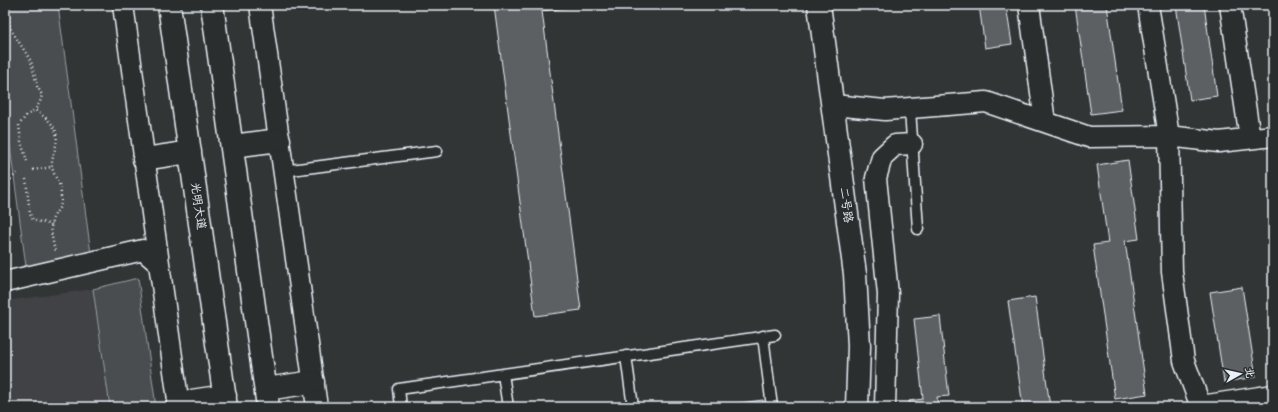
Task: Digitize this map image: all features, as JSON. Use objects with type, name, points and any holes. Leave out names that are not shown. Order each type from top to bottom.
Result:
[{"type":"main road","name":"光明大道","points":[[169,5],[226,401]]},
{"type":"main road","points":[[212,5],[267,398],[313,382]]},
{"type":"main road","name":"二号路","points":[[819,5],[855,274],[859,346],[857,407]]},
{"type":"main road","points":[[232,146],[279,140]]},
{"type":"main road","points":[[144,159],[190,152]]},
{"type":"main road","points":[[178,405],[226,401]]},
{"type":"street","points":[[123,5],[178,405]]},
{"type":"street","points":[[260,5],[317,407]]},
{"type":"street","points":[[1029,5],[1045,122]]},
{"type":"street","points":[[1148,5],[1169,136],[1172,272],[1184,361],[1201,406],[1273,395]]},
{"type":"street","points":[[1230,5],[1250,138]]},
{"type":"street","points":[[833,105],[885,110],[986,102],[1089,137],[1169,136],[1219,142],[1273,136]]},
{"type":"street","points":[[885,407],[888,294],[876,178],[882,158],[895,146],[912,144]]},
{"type":"street","points":[[5,282],[143,250],[159,264]]},
{"type":"lane","points":[[910,109],[918,229]]},
{"type":"lane","points":[[283,171],[437,151]]},
{"type":"lane","points":[[401,407],[399,389],[775,335]]},
{"type":"lane","points":[[763,336],[772,407]]},
{"type":"lane","points":[[626,356],[633,407]]},
{"type":"lane","points":[[503,374],[508,407]]},
{"type":"path","points":[[7,5],[10,28],[31,61],[37,86],[42,95],[35,110],[26,116],[19,125],[21,142],[28,161]]},
{"type":"path","points":[[35,110],[48,120],[56,130],[58,141],[53,155],[52,167],[59,185],[62,200],[61,206],[53,218],[52,225],[52,242],[56,256]]},
{"type":"path","points":[[33,170],[52,167]]},
{"type":"path","points":[[5,185],[18,172]]},
{"type":"path","points":[[26,178],[30,214],[33,220],[52,225]]},
{"type":"shaded area","points":[[5,5],[58,5],[93,269],[27,274],[5,109]]},
{"type":"shaded area","points":[[138,278],[156,407],[110,407],[93,289]]},
{"type":"shaded area","points":[[93,289],[110,407],[5,407],[5,301]]},
{"type":"building","points":[[494,5],[588,5],[542,11],[581,310],[535,316]]},
{"type":"building","points":[[979,5],[1006,5],[1012,44],[985,48]]},
{"type":"building","points":[[1075,5],[1107,5],[1122,110],[1091,114]]},
{"type":"building","points":[[1176,5],[1204,5],[1217,96],[1190,100]]},
{"type":"building","points":[[1128,160],[1139,239],[1125,241],[1147,394],[1115,399],[1093,245],[1108,243],[1097,165]]},
{"type":"building","points":[[1242,287],[1256,377],[1224,382],[1210,292]]},
{"type":"building","points":[[1035,297],[1050,407],[1023,407],[1008,301]]},
{"type":"building","points":[[940,316],[949,396],[937,397],[938,407],[910,407],[909,401],[923,399],[914,319]]},
{"type":"building","points":[[763,400],[764,407],[709,407]]}]
